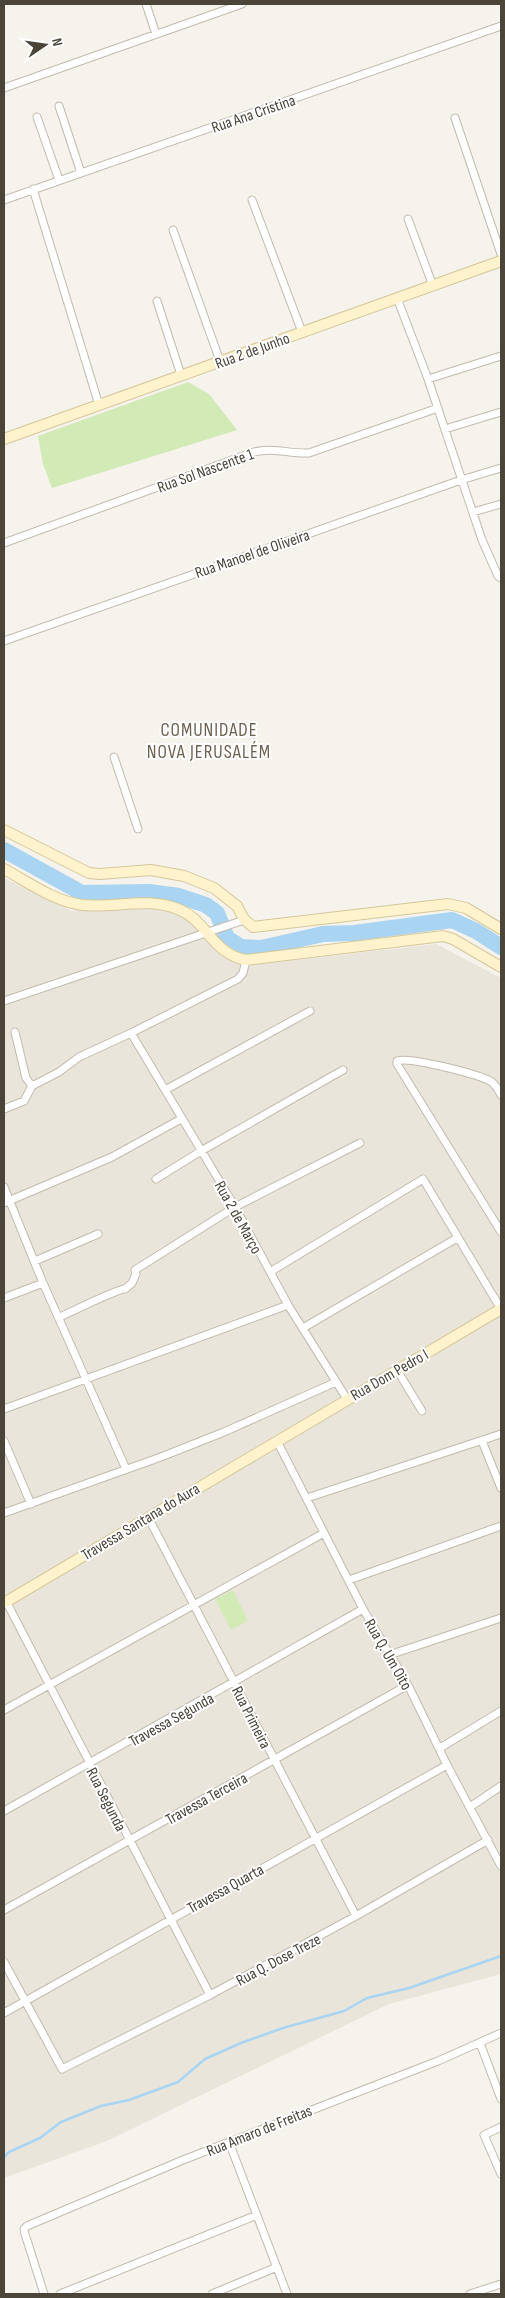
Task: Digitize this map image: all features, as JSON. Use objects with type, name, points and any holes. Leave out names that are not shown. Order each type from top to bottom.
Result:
[{"type":"street","points":[[146,4],[156,34]]},
{"type":"street","points":[[4,88],[242,4]]},
{"type":"street","name":"Rua Ana Cristina","points":[[4,200],[501,26]]},
{"type":"street","points":[[59,106],[81,173]]},
{"type":"street","points":[[37,116],[59,180]]},
{"type":"street","points":[[455,118],[501,254]]},
{"type":"street","points":[[33,189],[99,405]]},
{"type":"street","points":[[252,200],[302,332]]},
{"type":"street","points":[[408,219],[433,286]]},
{"type":"street","points":[[173,230],[220,361]]},
{"type":"street","name":"Rua 2 de Junho","points":[[4,439],[501,261]]},
{"type":"street","points":[[397,298],[438,408],[482,540],[498,576],[501,578]]},
{"type":"street","points":[[156,301],[181,376]]},
{"type":"street","points":[[428,380],[501,356]]},
{"type":"street","name":"Rua Sol Nascente 1","points":[[4,543],[254,452],[272,449],[297,454],[309,453],[438,408]]},
{"type":"street","points":[[445,429],[501,412]]},
{"type":"street","name":"Rua Manoel de Oliveira","points":[[4,641],[461,480],[501,468]]},
{"type":"street","points":[[473,512],[501,504]]},
{"type":"street","points":[[114,757],[138,830]]},
{"type":"street","points":[[4,830],[89,873],[100,874],[151,870],[184,876],[214,888],[237,906],[244,920],[253,927],[448,904],[466,908],[501,929]]},
{"type":"street","points":[[4,869],[59,898],[83,905],[144,903],[177,909],[190,915],[217,946],[232,957],[246,960],[444,936],[453,939],[501,967]]},
{"type":"street","points":[[4,1001],[244,920]]},
{"type":"street","points":[[4,1109],[24,1101],[32,1086],[59,1072],[79,1056],[131,1033],[238,978],[243,973],[246,960]]},
{"type":"street","points":[[165,1090],[310,1011]]},
{"type":"street","points":[[15,1032],[26,1078],[32,1086]]},
{"type":"street","name":"Rua 2 de Março","points":[[131,1033],[234,1207],[288,1305],[347,1399]]},
{"type":"street","points":[[501,1095],[490,1081],[411,1059],[399,1060],[397,1064],[501,1232]]},
{"type":"street","points":[[156,1179],[201,1151],[343,1070]]},
{"type":"street","points":[[6,1202],[112,1157],[181,1119]]},
{"type":"street","points":[[60,1317],[119,1289],[125,1289],[132,1283],[136,1274],[134,1270],[234,1207],[360,1143]]},
{"type":"street","points":[[270,1272],[423,1180],[501,1309]]},
{"type":"street","points":[[4,1186],[6,1202],[35,1261],[43,1283],[60,1317],[126,1468]]},
{"type":"street","points":[[35,1261],[98,1234]]},
{"type":"street","points":[[303,1328],[458,1238]]},
{"type":"street","points":[[4,1298],[43,1283]]},
{"type":"street","points":[[4,1410],[86,1378],[288,1305]]},
{"type":"street","name":"Rua Dom Pedro I","points":[[277,1441],[501,1309]]},
{"type":"street","points":[[397,1370],[422,1411]]},
{"type":"street","points":[[4,1513],[224,1432],[336,1382]]},
{"type":"street","points":[[307,1498],[501,1434]]},
{"type":"street","points":[[482,1440],[501,1488]]},
{"type":"street","points":[[4,1441],[30,1504]]},
{"type":"street","name":"Rua Q. Um Oito","points":[[277,1441],[363,1609],[408,1685],[447,1765],[501,1864]]},
{"type":"street","name":"Travessa Santana do Aura","points":[[5,1602],[277,1441]]},
{"type":"street","name":"Rua Primeira","points":[[148,1517],[356,1916]]},
{"type":"street","points":[[349,1580],[501,1526]]},
{"type":"street","points":[[4,1710],[324,1533]]},
{"type":"street","name":"Rua Segunda","points":[[5,1602],[210,1995]]},
{"type":"street","name":"Travessa Segunda","points":[[4,1811],[235,1683],[363,1609]]},
{"type":"street","points":[[389,1655],[501,1618]]},
{"type":"street","name":"Travessa Terceira","points":[[4,1910],[408,1685]]},
{"type":"street","points":[[440,1748],[501,1712]]},
{"type":"street","name":"Travessa Quarta","points":[[4,2013],[447,1765]]},
{"type":"street","points":[[470,1807],[501,1786]]},
{"type":"street","name":"Rua Q. Dose Treze","points":[[25,2001],[62,2069],[210,1995],[356,1916],[488,1840]]},
{"type":"street","points":[[4,1962],[25,2001]]},
{"type":"street","name":"Rua Amaro de Freitas","points":[[44,2294],[25,2234],[24,2229],[27,2226],[229,2142],[501,2034]]},
{"type":"street","points":[[480,2043],[498,2082],[501,2098]]},
{"type":"street","points":[[501,2127],[484,2135],[501,2174]]},
{"type":"street","points":[[229,2142],[287,2294]]},
{"type":"street","points":[[60,2294],[257,2216]]},
{"type":"street","points":[[212,2294],[277,2267]]},
{"type":"street","points":[[470,2294],[501,2284]]},
{"type":"shaded area","points":[[4,878],[72,911],[145,905],[190,915],[226,955],[278,962],[436,944],[501,978],[501,1974],[389,2004],[107,2141],[4,2178]]},
{"type":"green space","points":[[188,382],[209,394],[237,430],[52,488],[43,464],[38,436]]},
{"type":"green space","points":[[233,1590],[248,1621],[231,1630],[215,1599]]},
{"type":"waterway","points":[[4,850],[82,893],[149,892],[179,896],[206,905],[217,913],[227,938],[241,947],[261,948],[323,934],[354,933],[452,920],[476,931],[501,947]]},
{"type":"waterway","points":[[4,2157],[9,2152],[40,2138],[61,2122],[101,2106],[129,2100],[178,2082],[205,2059],[241,2043],[283,2028],[344,2011],[367,1998],[409,1988],[501,1956]]},
{"type":"district","name":"COMUNIDADE NOVA JERUSALÉM","points":[[209,740]]}]
